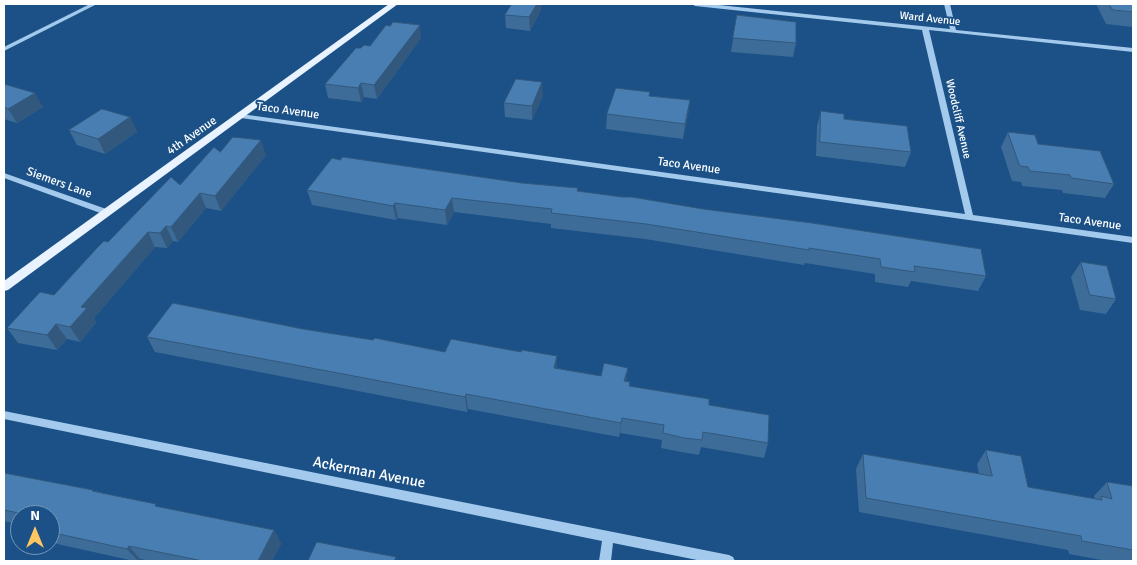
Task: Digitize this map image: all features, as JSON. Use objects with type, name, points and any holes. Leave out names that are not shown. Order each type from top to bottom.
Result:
[{"type":"main road","name":"4th Avenue","points":[[4,287],[394,4]]},
{"type":"street","points":[[4,49],[94,4]]},
{"type":"street","name":"Ward Avenue","points":[[694,4],[1133,50]]},
{"type":"street","points":[[947,4],[954,32]]},
{"type":"street","name":"Woodcliff Avenue","points":[[924,28],[969,216]]},
{"type":"street","name":"Taco Avenue","points":[[241,116],[1133,240]]},
{"type":"street","name":"Siemers Lane","points":[[4,175],[106,212]]},
{"type":"street","name":"Ackerman Avenue","points":[[4,414],[729,561]]},
{"type":"street","points":[[606,561],[608,537]]},
{"type":"building","points":[[512,4],[537,4],[529,17],[505,15]]},
{"type":"building","points":[[1109,4],[1133,4],[1133,12],[1113,10]]},
{"type":"building","points":[[737,15],[796,22],[796,43],[733,38]]},
{"type":"building","points":[[393,22],[420,25],[374,85],[361,83],[358,88],[325,84],[356,48],[361,48],[364,45],[370,46],[386,25],[390,26]]},
{"type":"building","points":[[516,79],[542,82],[532,106],[504,103]]},
{"type":"building","points":[[4,84],[35,93],[8,109],[4,107]]},
{"type":"building","points":[[616,88],[650,92],[649,96],[690,100],[685,124],[607,114]]},
{"type":"building","points":[[102,109],[130,117],[98,139],[69,130]]},
{"type":"building","points":[[821,111],[844,114],[844,119],[907,126],[911,152],[820,142]]},
{"type":"building","points":[[1008,132],[1035,135],[1038,144],[1100,151],[1114,184],[1071,178],[1070,175],[1030,171],[1028,167],[1020,166]]},
{"type":"building","points":[[233,137],[261,140],[215,196],[200,193],[171,227],[166,226],[160,233],[148,232],[81,307],[87,308],[70,327],[56,324],[47,335],[7,328],[40,292],[54,295],[96,249],[104,241],[108,242],[171,177],[180,185],[214,147],[220,152]]},
{"type":"building","points":[[343,157],[522,183],[578,188],[577,191],[632,197],[981,249],[986,276],[914,266],[915,272],[881,267],[880,259],[809,248],[809,250],[646,224],[551,213],[552,209],[452,198],[445,210],[395,203],[393,206],[307,190],[332,158],[340,160]]},
{"type":"building","points":[[1081,262],[1107,266],[1116,299],[1090,295]]},
{"type":"building","points":[[173,303],[303,329],[373,340],[375,338],[445,352],[451,339],[521,352],[522,350],[557,356],[554,368],[601,376],[604,363],[628,368],[624,381],[630,382],[629,386],[709,399],[709,405],[769,415],[768,443],[703,432],[702,440],[684,438],[663,433],[664,425],[622,418],[621,423],[466,394],[465,397],[147,337]]},
{"type":"building","points":[[986,450],[1021,456],[1028,487],[1102,500],[1101,496],[1112,499],[1107,482],[1133,486],[1133,550],[1082,541],[1081,536],[866,498],[863,454],[992,476]]},
{"type":"building","points":[[4,473],[93,490],[156,504],[155,506],[274,530],[258,561],[203,561],[129,546],[127,549],[60,534],[60,505],[10,505],[10,511],[4,510]]},
{"type":"building","points":[[317,542],[396,557],[394,561],[308,561]]}]
